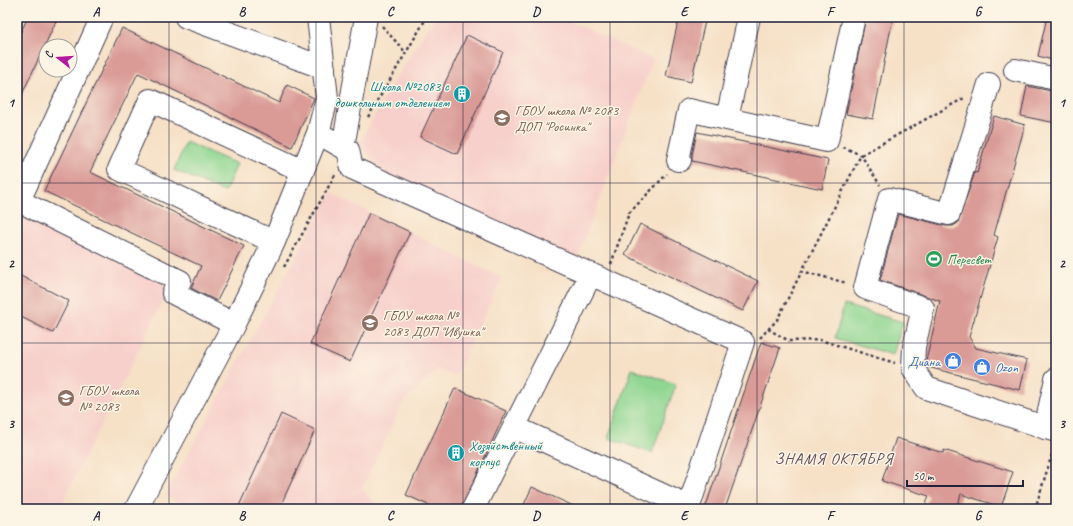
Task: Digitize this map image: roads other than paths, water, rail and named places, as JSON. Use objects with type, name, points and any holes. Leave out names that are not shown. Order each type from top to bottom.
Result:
[{"type":"lane","points":[[102,17],[19,201],[180,280],[173,293],[234,324]]},
{"type":"lane","points":[[186,17],[324,68]]},
{"type":"lane","points":[[136,509],[234,324],[274,242],[318,133],[327,98],[318,17]]},
{"type":"lane","points":[[727,119],[749,17]]},
{"type":"lane","points":[[680,160],[678,160],[689,110],[828,141],[854,17]]},
{"type":"lane","points":[[343,147],[372,20]]},
{"type":"lane","points":[[1015,70],[1056,79]]},
{"type":"lane","points":[[990,84],[949,214],[889,199],[865,288],[923,308],[914,347],[913,368],[926,388],[1052,434],[1056,379]]},
{"type":"lane","points":[[274,242],[119,169],[150,100],[303,171]]},
{"type":"lane","points":[[318,133],[348,150],[352,168],[744,342],[689,508],[514,427]]},
{"type":"lane","points":[[478,507],[514,427],[598,277]]},
{"type":"place","name":"Школа №2083 с дошкольным отделением","points":[[462,94]]},
{"type":"place","name":"ГБОУ школа № 2083 ДОП \"Росинка\"","points":[[502,118]]},
{"type":"place","name":"Пересвет","points":[[934,259]]},
{"type":"place","name":"ГБОУ школа № 2083 ДОП \"Ивушка\"","points":[[370,323]]},
{"type":"place","name":"Диана","points":[[953,361]]},
{"type":"place","name":"Ozon","points":[[982,367]]},
{"type":"place","name":"ГБОУ школа № 2083","points":[[66,398]]},
{"type":"place","name":"Хозяйственный корпус","points":[[456,453]]},
{"type":"district","name":"ЗНАМЯ ОКТЯБРЯ","points":[[834,458]]}]
